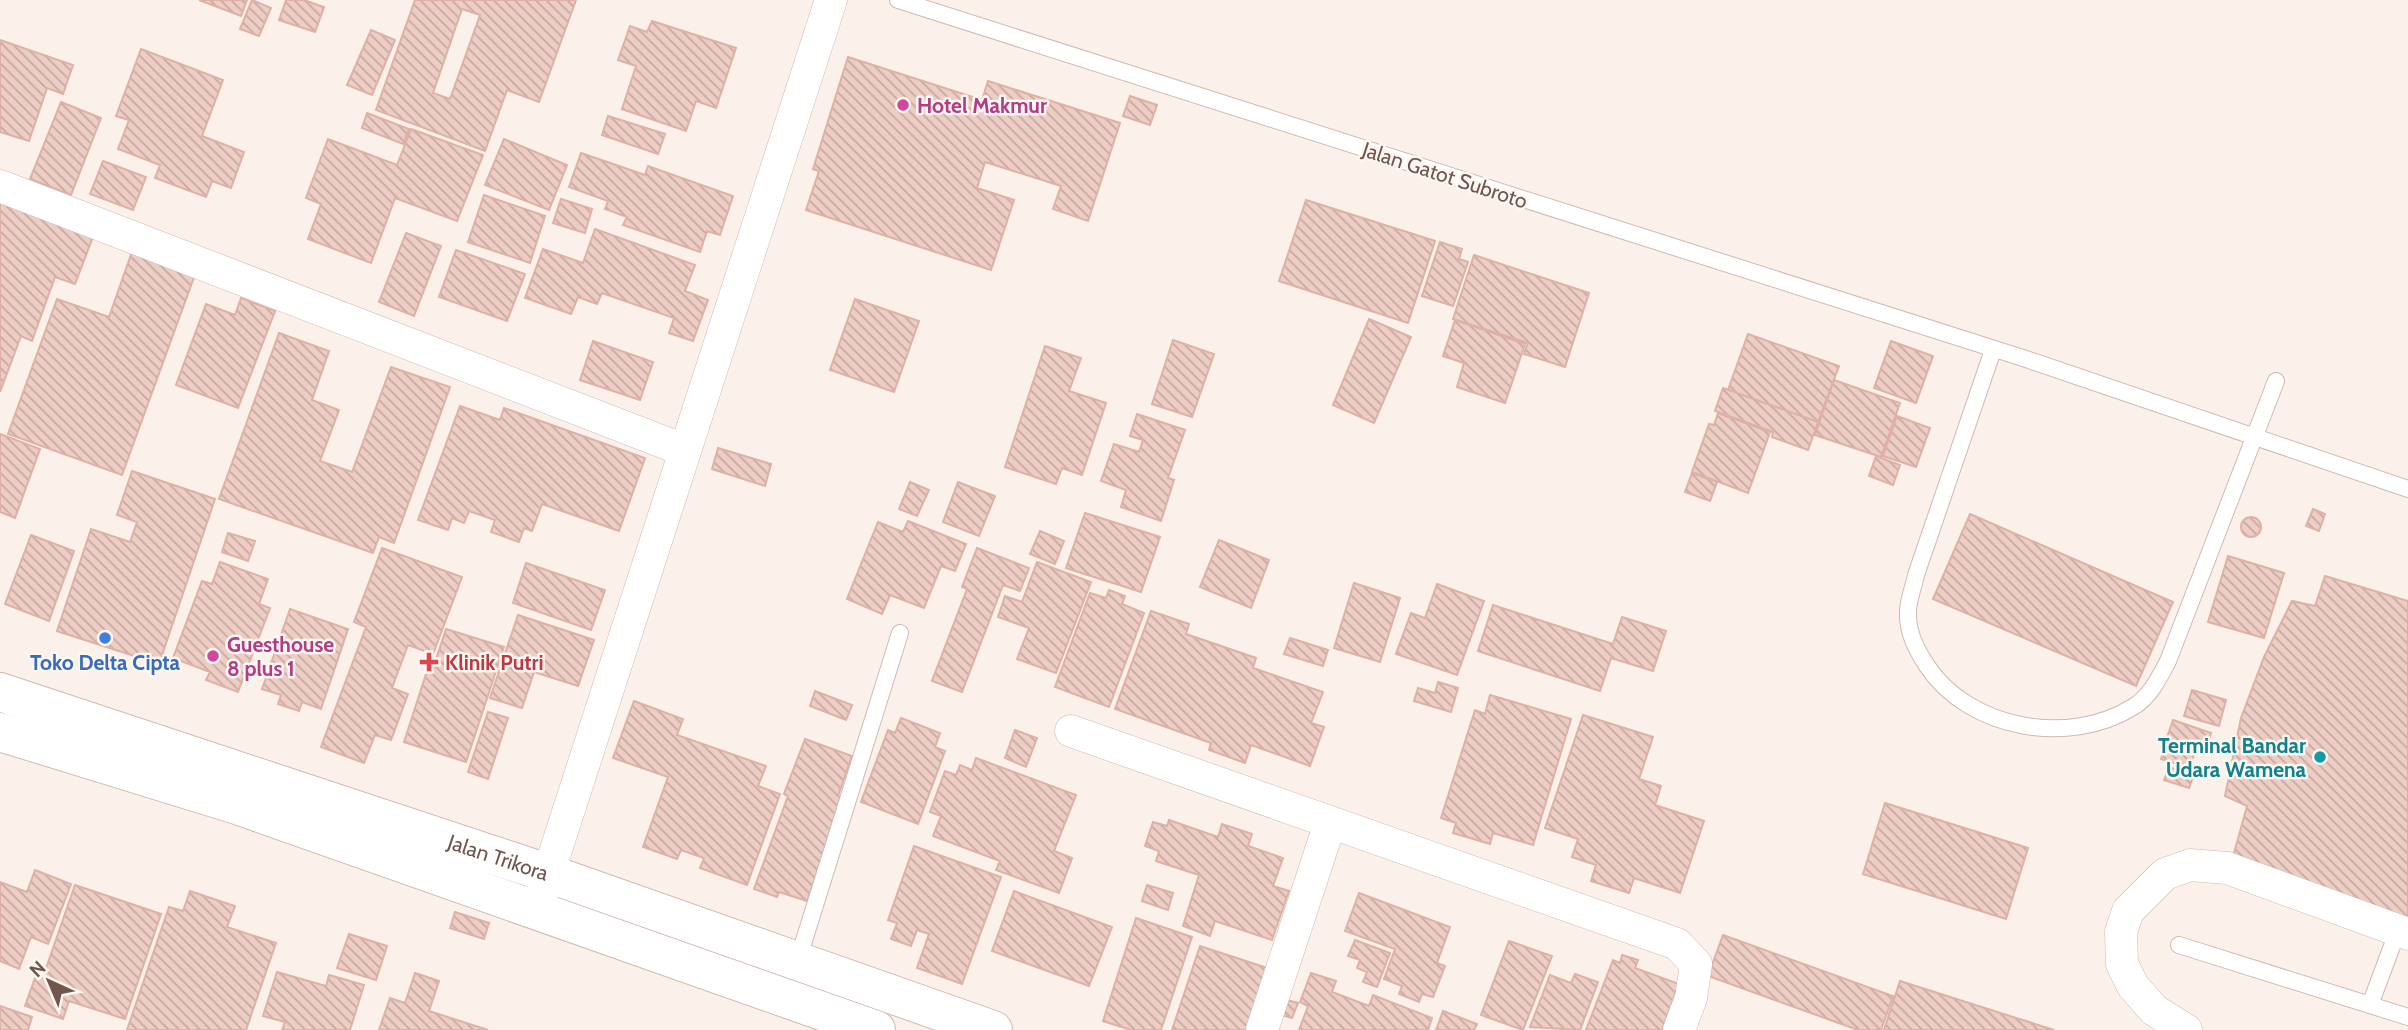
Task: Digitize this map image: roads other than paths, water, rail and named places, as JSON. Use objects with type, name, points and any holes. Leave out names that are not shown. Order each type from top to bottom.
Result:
[{"type":"main road","name":"Jalan Trikora","points":[[0,692],[547,873],[791,979],[876,1030]]},
{"type":"main road","name":"Jalan Trikora","points":[[0,732],[237,806],[537,911],[993,1030]]},
{"type":"street","points":[[537,911],[547,873],[831,0]]},
{"type":"street","points":[[0,186],[684,450]]},
{"type":"street","points":[[1071,731],[1677,944],[1696,964],[1691,998],[1679,1030]]},
{"type":"street","points":[[1262,1030],[1330,823]]},
{"type":"street","points":[[2186,1030],[2154,1010],[2133,986],[2122,964],[2121,932],[2129,911],[2165,874],[2190,865],[2227,868],[2403,932]]},
{"type":"lane","name":"Jalan Gatot Subroto","points":[[898,0],[1993,350],[2408,489]]},
{"type":"lane","points":[[1993,350],[1916,575],[1908,611],[1913,645],[1938,682],[1969,708],[2019,726],[2087,726],[2133,707],[2154,688],[2168,661],[2276,381]]},
{"type":"lane","points":[[791,979],[901,633]]},
{"type":"lane","points":[[2370,1005],[2403,932]]},
{"type":"lane","points":[[2179,945],[2408,1017]]},
{"type":"place","name":"Hotel Makmur","points":[[903,105]]},
{"type":"place","name":"Toko Delta Cipta","points":[[105,638]]},
{"type":"place","name":"Guesthouse 8 plus 1","points":[[213,656]]},
{"type":"place","name":"Klinik Putri","points":[[429,662]]},
{"type":"place","name":"Terminal Bandar Udara Wamena","points":[[2320,757]]}]
